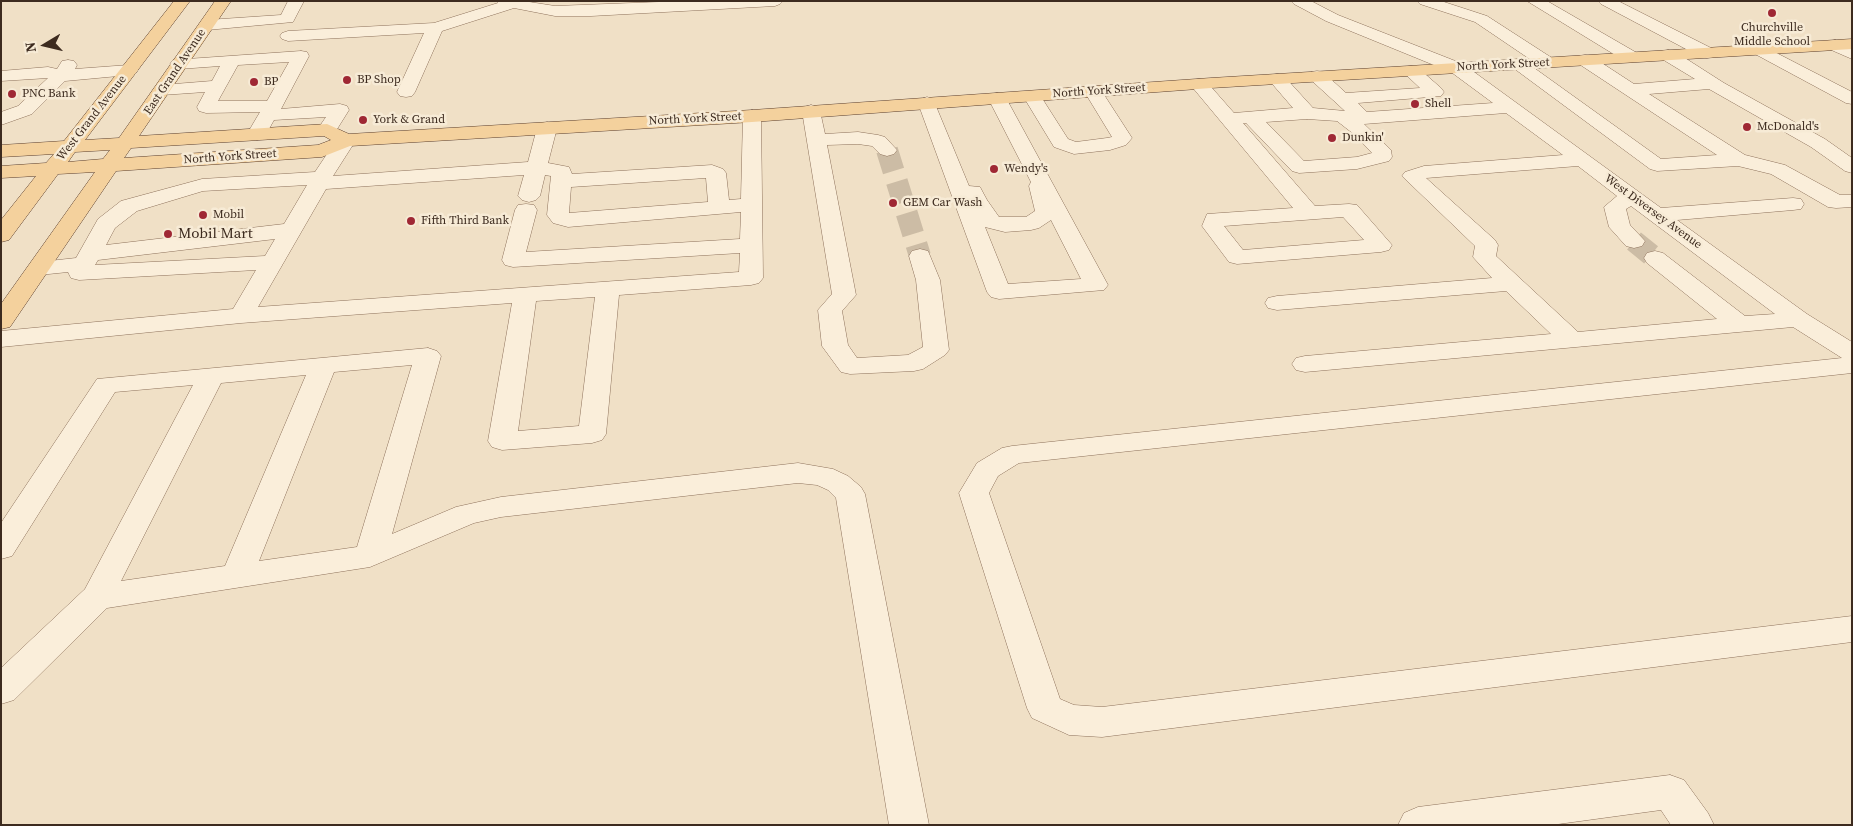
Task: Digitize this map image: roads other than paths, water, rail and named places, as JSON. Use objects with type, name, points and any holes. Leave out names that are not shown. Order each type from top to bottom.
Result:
[{"type":"main road","name":"West Grand Avenue","points":[[1,235],[182,1]]},
{"type":"main road","name":"East Grand Avenue","points":[[126,142],[224,1]]},
{"type":"main road","name":"North York Street","points":[[1,150],[257,134],[337,135],[547,128],[752,116],[1317,76],[1852,44]]},
{"type":"main road","name":"North York Street","points":[[1,172],[322,151],[337,135]]},
{"type":"main road","points":[[1,322],[126,142]]},
{"type":"street","points":[[208,25],[286,19],[296,1]]},
{"type":"street","points":[[288,36],[435,28],[508,3],[555,11],[591,11],[775,1]]},
{"type":"street","points":[[1299,1],[1305,1]]},
{"type":"street","name":"West Diversey Avenue","points":[[1299,1],[1332,18],[1457,68],[1798,319],[1852,353]]},
{"type":"street","points":[[1425,1],[1480,19],[1546,62]]},
{"type":"street","points":[[1535,1],[1631,58]]},
{"type":"street","points":[[1606,1],[1707,53]]},
{"type":"street","points":[[406,92],[435,28]]},
{"type":"street","points":[[1835,45],[1852,54]]},
{"type":"street","points":[[1761,50],[1852,99]]},
{"type":"street","points":[[1668,55],[1712,83],[1818,144],[1852,168]]},
{"type":"street","points":[[180,64],[301,56],[257,134]]},
{"type":"street","points":[[1585,60],[1738,160]]},
{"type":"street","points":[[232,61],[206,107],[271,110],[340,110],[337,135],[320,180],[241,316]]},
{"type":"street","points":[[1517,64],[1657,166],[1738,160],[1787,172],[1844,192],[1852,191]]},
{"type":"street","points":[[1,76],[48,72],[63,67],[129,70]]},
{"type":"street","points":[[1,119],[25,110],[63,67]]},
{"type":"street","points":[[1342,99],[1435,92],[1412,71]]},
{"type":"street","points":[[1317,76],[1363,118],[1511,107]]},
{"type":"street","points":[[1276,79],[1307,113]]},
{"type":"street","points":[[1631,90],[1712,83],[1743,92],[1852,158]]},
{"type":"street","points":[[1199,84],[1309,213]]},
{"type":"street","points":[[162,90],[218,86]]},
{"type":"street","points":[[1032,96],[1061,143],[1074,148],[1110,144],[1119,141],[1122,138],[1093,91]]},
{"type":"street","points":[[927,103],[999,292],[1096,285],[997,98]]},
{"type":"street","points":[[811,111],[844,295],[830,310],[835,346],[850,366],[914,363],[936,350],[928,280],[920,256]]},
{"type":"street","points":[[1229,119],[1251,117],[1307,113],[1342,116],[1362,131],[1381,150],[1382,157],[1357,162],[1299,167],[1251,117]]},
{"type":"street","points":[[1,339],[241,316],[751,278],[752,116]]},
{"type":"street","points":[[547,128],[513,260],[752,245]]},
{"type":"street","points":[[816,140],[858,138],[878,141],[887,150]]},
{"type":"street","points":[[225,184],[245,156]]},
{"type":"street","points":[[1572,340],[1484,257],[1487,245],[1412,176],[1424,172],[1582,160]]},
{"type":"street","points":[[84,264],[106,224],[129,206],[202,185],[536,168],[562,171],[558,214],[561,218],[568,220],[752,205]]},
{"type":"street","points":[[1787,172],[1826,174],[1852,168]]},
{"type":"street","points":[[952,169],[968,174],[976,200],[991,222],[1005,225],[1031,223],[1046,213],[1036,173]]},
{"type":"street","points":[[561,181],[712,171],[716,173],[719,208]]},
{"type":"street","points":[[1787,172],[1836,202],[1852,201]]},
{"type":"street","points":[[1631,196],[1615,207],[1620,226],[1634,241]]},
{"type":"street","points":[[1657,215],[1793,204]]},
{"type":"street","points":[[1349,210],[1381,245],[1237,257],[1213,226],[1215,219],[1309,213],[1349,210]]},
{"type":"street","points":[[70,224],[106,224]]},
{"type":"street","points":[[39,268],[84,264],[291,230]]},
{"type":"street","points":[[978,237],[1066,231]]},
{"type":"street","points":[[1655,258],[1739,324]]},
{"type":"street","points":[[84,264],[273,262]]},
{"type":"street","points":[[1277,303],[1512,283]]},
{"type":"street","points":[[525,295],[502,441],[592,434],[608,288]]},
{"type":"street","points":[[1305,364],[1798,319]]},
{"type":"street","points":[[1,548],[106,385],[428,356],[370,556]]},
{"type":"street","points":[[1852,365],[1012,455],[987,470],[974,493],[1045,708],[1069,720],[1102,722],[1852,629]]},
{"type":"street","points":[[237,576],[323,366]]},
{"type":"street","points":[[1,690],[97,597],[211,376]]},
{"type":"street","points":[[97,597],[370,556],[467,514],[501,507],[798,473],[823,476],[838,483],[850,494],[909,825]]},
{"type":"street","points":[[1418,825],[1670,792],[1694,825]]},
{"type":"tunnel","points":[[887,150],[920,256]]},
{"type":"tunnel","points":[[1634,241],[1655,258]]},
{"type":"place","name":"Churchville Middle School","points":[[1772,13]]},
{"type":"place","name":"BP Shop","points":[[347,80]]},
{"type":"place","name":"BP","points":[[254,82]]},
{"type":"place","name":"PNC Bank","points":[[12,94]]},
{"type":"place","name":"Shell","points":[[1415,104]]},
{"type":"place","name":"York & Grand","points":[[363,120]]},
{"type":"place","name":"McDonald's","points":[[1747,127]]},
{"type":"place","name":"Dunkin'","points":[[1332,138]]},
{"type":"place","name":"Wendy's","points":[[994,169]]},
{"type":"place","name":"GEM Car Wash","points":[[893,203]]},
{"type":"place","name":"Mobil","points":[[203,215]]},
{"type":"place","name":"Fifth Third Bank","points":[[411,221]]},
{"type":"place","name":"Mobil Mart","points":[[168,234]]}]
